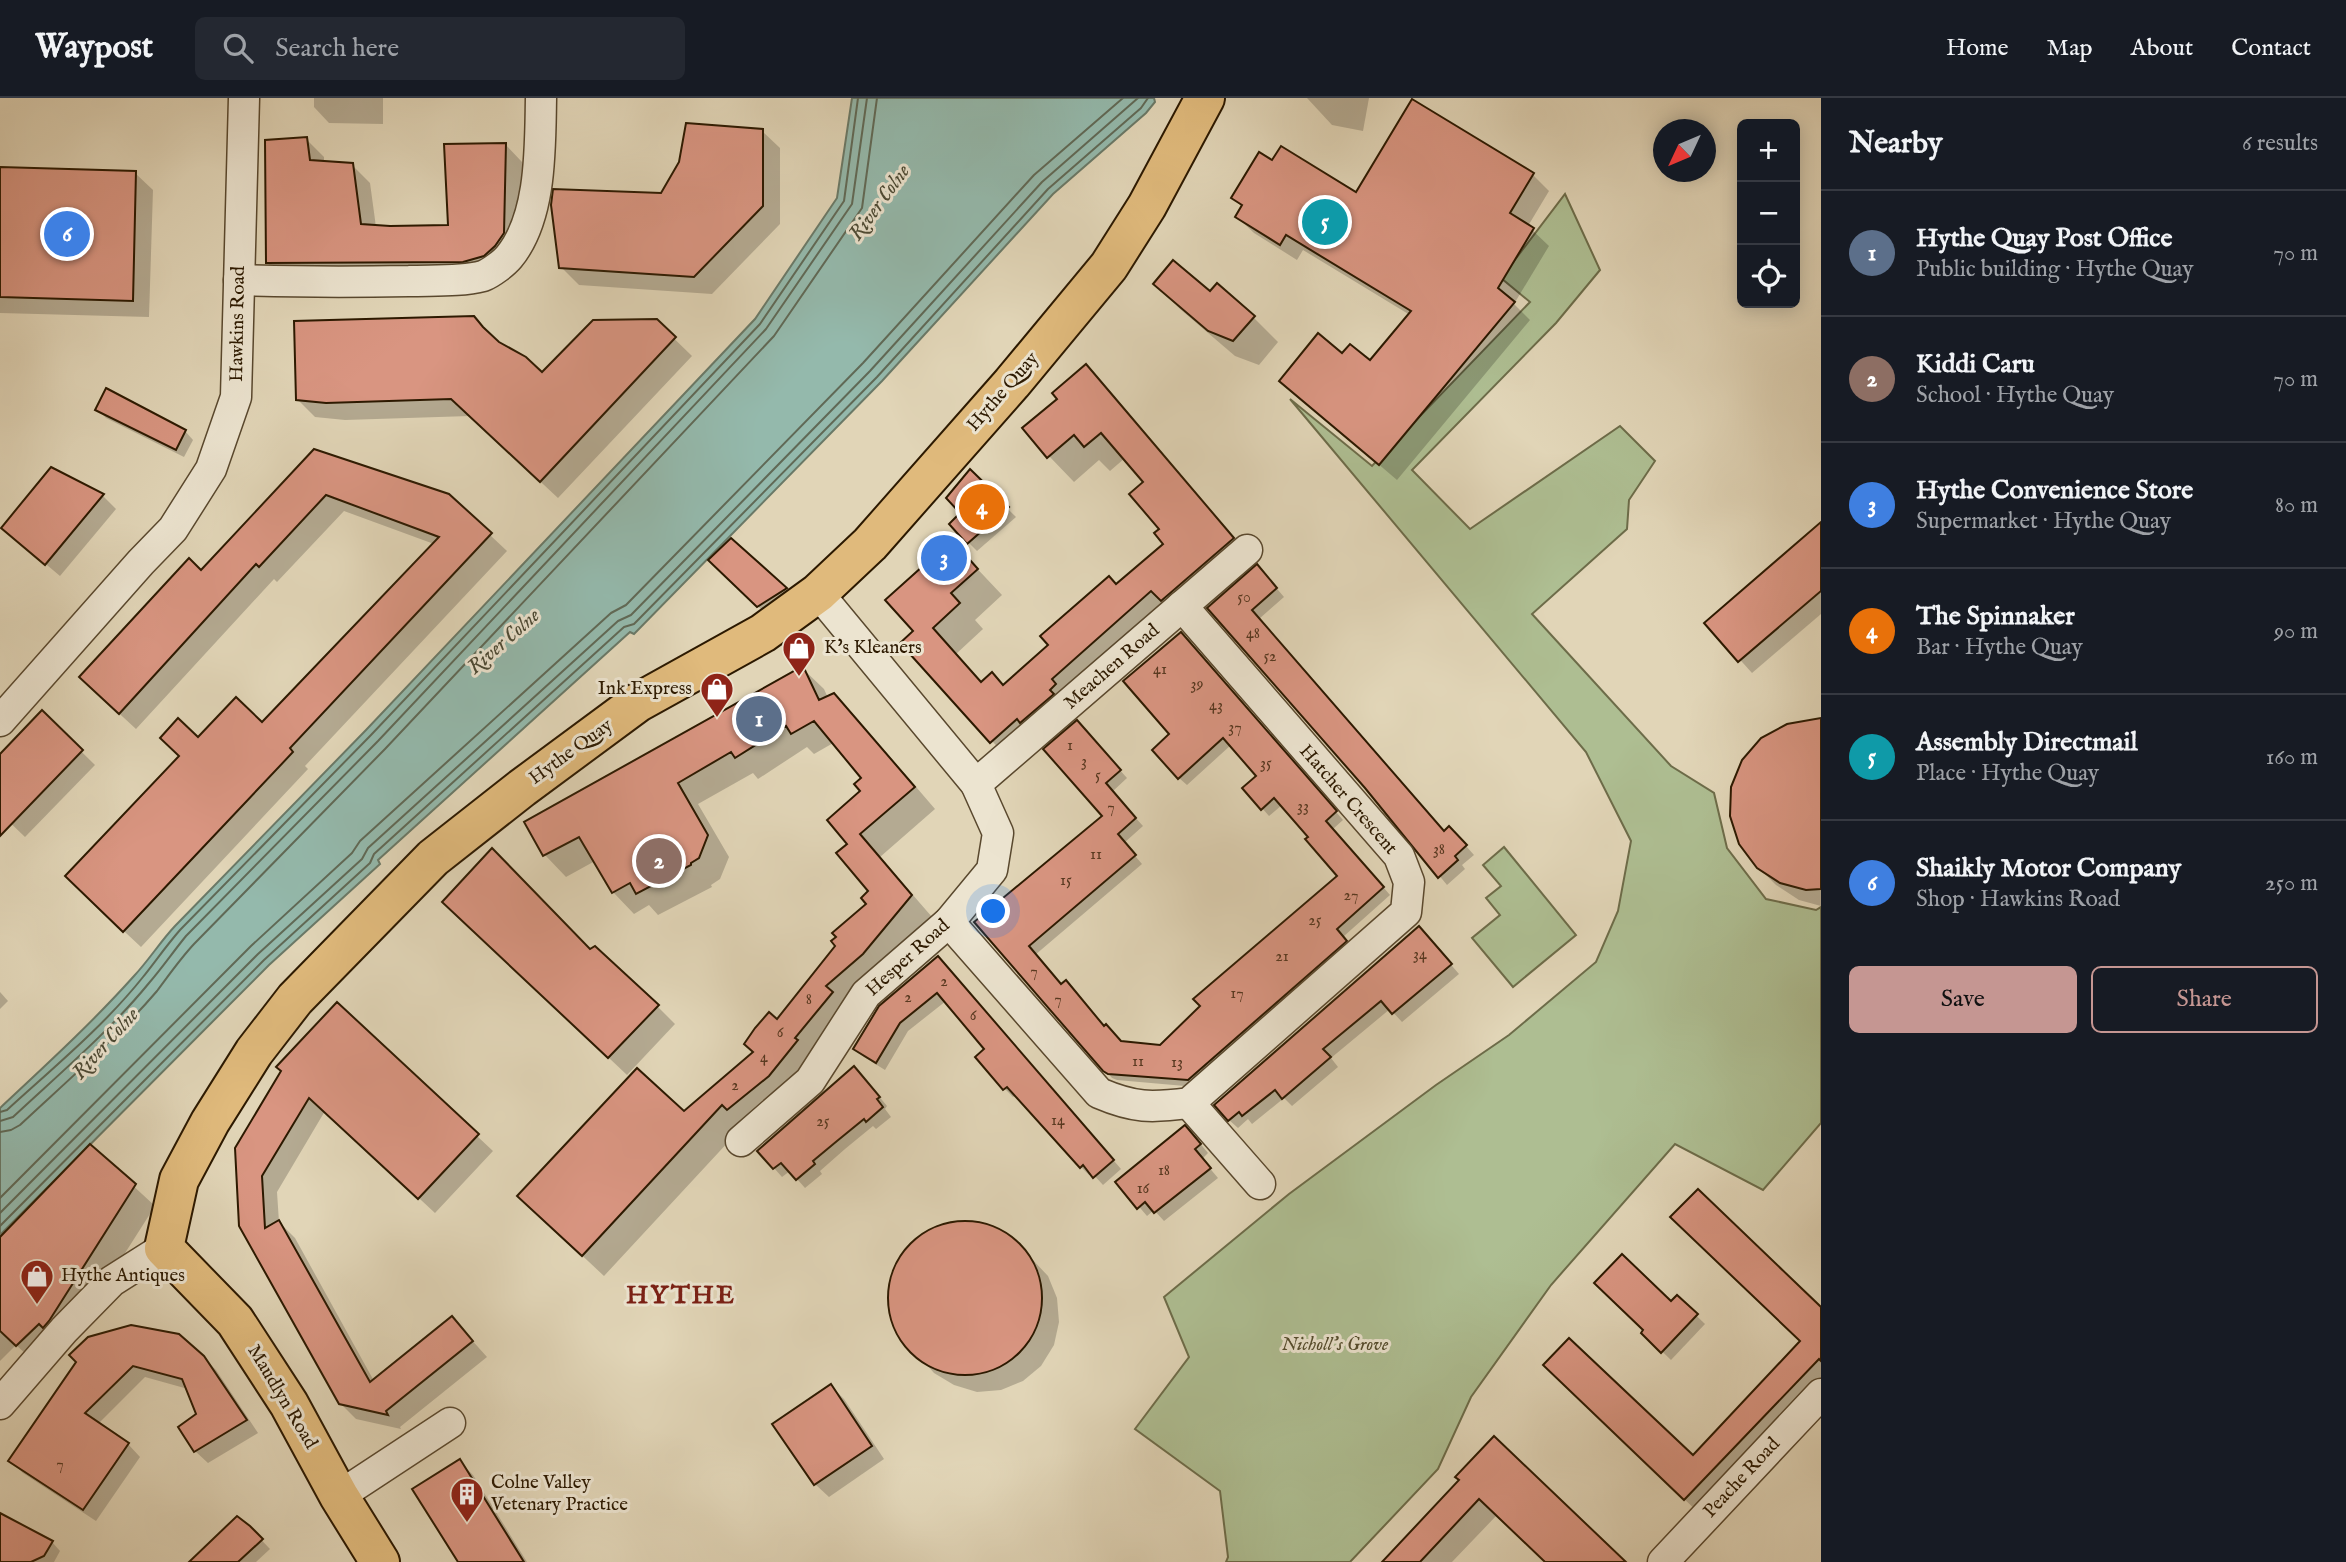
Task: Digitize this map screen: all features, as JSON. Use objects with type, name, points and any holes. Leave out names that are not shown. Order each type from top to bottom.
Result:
[{"type":"main road","name":"Hythe Quay","points":[[164,1248],[179,1180],[210,1122],[254,1052],[295,999],[433,858],[637,703],[763,633],[818,593],[870,544],[1109,266],[1147,206],[1205,98]]},
{"type":"main road","name":"Maudlyn Road","points":[[164,1248],[235,1321],[289,1404],[339,1496],[380,1562]]},
{"type":"street","name":"Hawkins Road","points":[[0,721],[173,529],[211,468],[236,397],[244,98]]},
{"type":"street","points":[[239,280],[332,283],[444,280],[485,275],[508,258],[524,231],[535,193],[540,148],[541,98]]},
{"type":"street","name":"Meachen Road","points":[[976,784],[1247,550]]},
{"type":"street","name":"Hesper Road","points":[[741,1141],[810,1081],[866,994],[949,922],[992,870],[998,833],[976,784],[818,593]]},
{"type":"street","name":"Hatcher Crescent","points":[[1182,606],[1399,856],[1409,882],[1406,912],[1189,1103]]},
{"type":"street","points":[[949,922],[1099,1093],[1124,1104],[1159,1107],[1189,1103],[1260,1184]]},
{"type":"street","points":[[0,1404],[64,1330],[112,1281],[164,1248]]},
{"type":"street","name":"Peache Road","points":[[1663,1562],[1821,1394]]},
{"type":"street","points":[[339,1496],[450,1423]]},
{"type":"green space","name":"Nicholl's Grove","points":[[1565,194],[1600,270],[1556,323],[1412,470],[1470,529],[1620,426],[1655,461],[1629,500],[1627,529],[1532,614],[1671,766],[1714,793],[1727,848],[1766,899],[1816,910],[1821,907],[1821,1123],[1763,1190],[1675,1144],[1551,1285],[1471,1397],[1438,1469],[1350,1562],[1226,1562],[1228,1557],[1220,1491],[1135,1429],[1189,1357],[1164,1297],[1289,1194],[1436,1085],[1509,1035],[1596,962],[1618,911],[1631,841],[1586,752],[1290,399],[1372,466],[1530,302],[1501,278]]},
{"type":"green space","points":[[1504,847],[1576,935],[1513,987],[1472,938],[1500,915],[1486,898],[1501,886],[1483,865]]},
{"type":"water","name":"River Colne","points":[[852,98],[1154,98],[1155,102],[1146,113],[1053,194],[882,381],[634,634],[630,632],[378,860],[380,864],[269,965],[0,1235],[0,1108],[102,1010],[175,926],[366,730],[755,319],[837,198]]},
{"type":"building","points":[[1412,99],[1534,173],[1510,213],[1534,228],[1498,288],[1515,302],[1379,465],[1279,381],[1318,333],[1342,353],[1350,344],[1370,360],[1411,311],[1286,235],[1280,245],[1235,217],[1242,205],[1231,198],[1259,152],[1272,160],[1281,146],[1356,192]]},
{"type":"building","points":[[686,123],[763,129],[763,206],[694,277],[559,268],[551,205],[553,189],[661,193],[679,162]]},
{"type":"building","points":[[307,137],[310,160],[353,163],[361,224],[390,226],[448,225],[444,144],[506,143],[504,233],[484,256],[463,262],[266,263],[265,140]]},
{"type":"building","points":[[0,167],[136,171],[133,301],[0,297]]},
{"type":"building","points":[[1173,260],[1210,291],[1217,283],[1255,316],[1233,341],[1208,331],[1153,284]]},
{"type":"building","points":[[474,316],[499,342],[526,357],[542,372],[593,320],[657,319],[676,337],[540,482],[451,399],[326,403],[296,400],[294,321]]},
{"type":"building","points":[[1086,364],[1234,538],[1161,601],[1151,591],[1052,679],[1056,684],[1050,690],[1054,694],[1020,723],[1017,719],[990,743],[900,643],[913,631],[885,600],[952,540],[978,569],[951,593],[960,603],[933,628],[981,682],[992,672],[1003,685],[1048,645],[1040,636],[1109,576],[1116,584],[1163,544],[1154,533],[1159,529],[1129,494],[1143,482],[1101,433],[1084,447],[1074,435],[1047,458],[1022,428],[1057,399],[1052,393]]},
{"type":"building","points":[[106,388],[186,430],[176,450],[95,410]]},
{"type":"building","points":[[314,449],[449,494],[492,533],[290,748],[293,752],[123,932],[65,876],[179,756],[160,738],[178,718],[198,737],[236,697],[262,722],[439,537],[326,495],[259,567],[256,564],[119,714],[79,677],[189,558],[201,570]]},
{"type":"building","points":[[51,467],[104,494],[45,565],[1,528]]},
{"type":"building","points":[[970,469],[1009,507],[967,544],[949,524],[960,513],[946,498]]},
{"type":"building","points":[[1821,522],[1821,591],[1738,662],[1704,623]]},
{"type":"building","points":[[731,538],[787,588],[757,607],[708,560]]},
{"type":"building","points":[[1257,564],[1277,588],[1252,610],[1444,831],[1449,826],[1467,845],[1455,856],[1458,860],[1438,878],[1365,788],[1207,608]]},
{"type":"building","points":[[1181,632],[1337,811],[1326,821],[1384,887],[1337,929],[1347,941],[1188,1080],[1108,1074],[1103,1071],[974,922],[1102,816],[1043,749],[1077,720],[1121,770],[1106,783],[1136,818],[1118,834],[1136,855],[1029,946],[1061,984],[1066,980],[1104,1026],[1106,1024],[1121,1041],[1160,1045],[1200,1006],[1193,999],[1337,876],[1274,798],[1261,810],[1242,788],[1256,776],[1223,738],[1178,779],[1152,750],[1169,734],[1123,681]]},
{"type":"building","points":[[803,666],[819,700],[834,693],[915,787],[860,834],[912,895],[863,954],[826,986],[833,992],[795,1038],[798,1040],[769,1076],[727,1110],[722,1105],[582,1256],[517,1196],[637,1068],[684,1111],[753,1052],[744,1044],[755,1028],[769,1012],[777,1019],[835,946],[831,941],[836,937],[832,933],[866,904],[861,898],[868,891],[836,853],[847,844],[827,820],[860,791],[854,784],[861,778],[814,721],[791,734],[786,726],[735,758],[731,752],[678,783],[708,835],[699,858],[691,865],[636,894],[630,883],[612,893],[579,837],[543,856],[524,822]]},
{"type":"building","points":[[42,710],[83,750],[0,836],[0,754]]},
{"type":"building","points":[[1821,718],[1821,889],[1806,890],[1780,883],[1757,868],[1739,844],[1730,816],[1731,787],[1742,760],[1761,738],[1787,724]]},
{"type":"building","points":[[492,848],[590,949],[595,946],[659,1005],[608,1058],[442,902]]},
{"type":"building","points":[[1419,926],[1452,964],[1392,1014],[1381,1001],[1323,1049],[1331,1057],[1282,1099],[1275,1090],[1242,1116],[1239,1112],[1228,1121],[1214,1105]]},
{"type":"building","points":[[938,956],[1114,1160],[1093,1178],[1083,1165],[1080,1168],[1007,1087],[1003,1090],[975,1057],[984,1049],[937,993],[900,1023],[876,1063],[853,1049],[879,1006]]},
{"type":"building","points":[[337,1002],[479,1134],[418,1199],[309,1098],[262,1176],[265,1228],[279,1220],[370,1382],[452,1316],[473,1341],[386,1411],[388,1415],[339,1404],[239,1226],[235,1148],[281,1071],[276,1067]]},
{"type":"building","points":[[854,1066],[880,1097],[877,1099],[883,1107],[866,1122],[864,1119],[813,1161],[815,1164],[796,1180],[781,1163],[773,1169],[757,1151]]},
{"type":"building","points":[[1185,1125],[1201,1144],[1195,1149],[1211,1168],[1154,1213],[1145,1202],[1137,1209],[1115,1182]]},
{"type":"building","points":[[90,1144],[136,1184],[49,1321],[43,1328],[39,1324],[16,1346],[0,1331],[0,1237]]},
{"type":"building","points":[[1698,1189],[1821,1307],[1821,1361],[1819,1359],[1684,1500],[1543,1365],[1569,1338],[1693,1455],[1800,1341],[1670,1217]]},
{"type":"building","points":[[965,1221],[994,1227],[1019,1244],[1036,1269],[1042,1298],[1036,1327],[1019,1352],[994,1369],[965,1375],[936,1369],[911,1352],[894,1327],[888,1298],[894,1269],[911,1244],[936,1227]]},
{"type":"building","points":[[1622,1254],[1671,1301],[1677,1295],[1698,1314],[1661,1353],[1641,1333],[1643,1330],[1594,1283]]},
{"type":"building","points":[[131,1325],[179,1334],[204,1356],[247,1420],[194,1452],[178,1427],[196,1414],[182,1379],[133,1366],[85,1413],[129,1443],[83,1510],[8,1461],[76,1362],[69,1355],[88,1337]]},
{"type":"building","points":[[831,1384],[872,1446],[814,1485],[772,1424]]},
{"type":"building","points":[[1494,1436],[1626,1562],[1545,1562],[1479,1499],[1420,1562],[1382,1562],[1459,1480],[1455,1477]]},
{"type":"building","name":"Colne Valley Vetenary Practice","points":[[460,1459],[524,1562],[458,1562],[412,1489]]},
{"type":"building","points":[[0,1513],[53,1541],[44,1556],[31,1562],[0,1562]]},
{"type":"building","points":[[237,1516],[263,1539],[238,1562],[189,1562]]},
{"type":"place","name":"Assembly Directmail","points":[[1325,222]]},
{"type":"place","name":"Shaikly Motor Company","points":[[67,234]]},
{"type":"place","name":"The Spinnaker","points":[[982,507]]},
{"type":"place","name":"Hythe Convenience Store","points":[[944,558]]},
{"type":"place","name":"K's Kleaners","points":[[799,678]]},
{"type":"place","name":"Ink Express","points":[[717,719]]},
{"type":"place","name":"Hythe Quay Post Office","points":[[759,719]]},
{"type":"place","name":"Kiddi Caru","points":[[659,861]]},
{"type":"place","name":"Hythe Antiques","points":[[37,1306]]},
{"type":"place","name":"Colne Valley Vetenary Practice","points":[[467,1524]]},
{"type":"district","name":"HYTHE","points":[[681,1295]]}]
